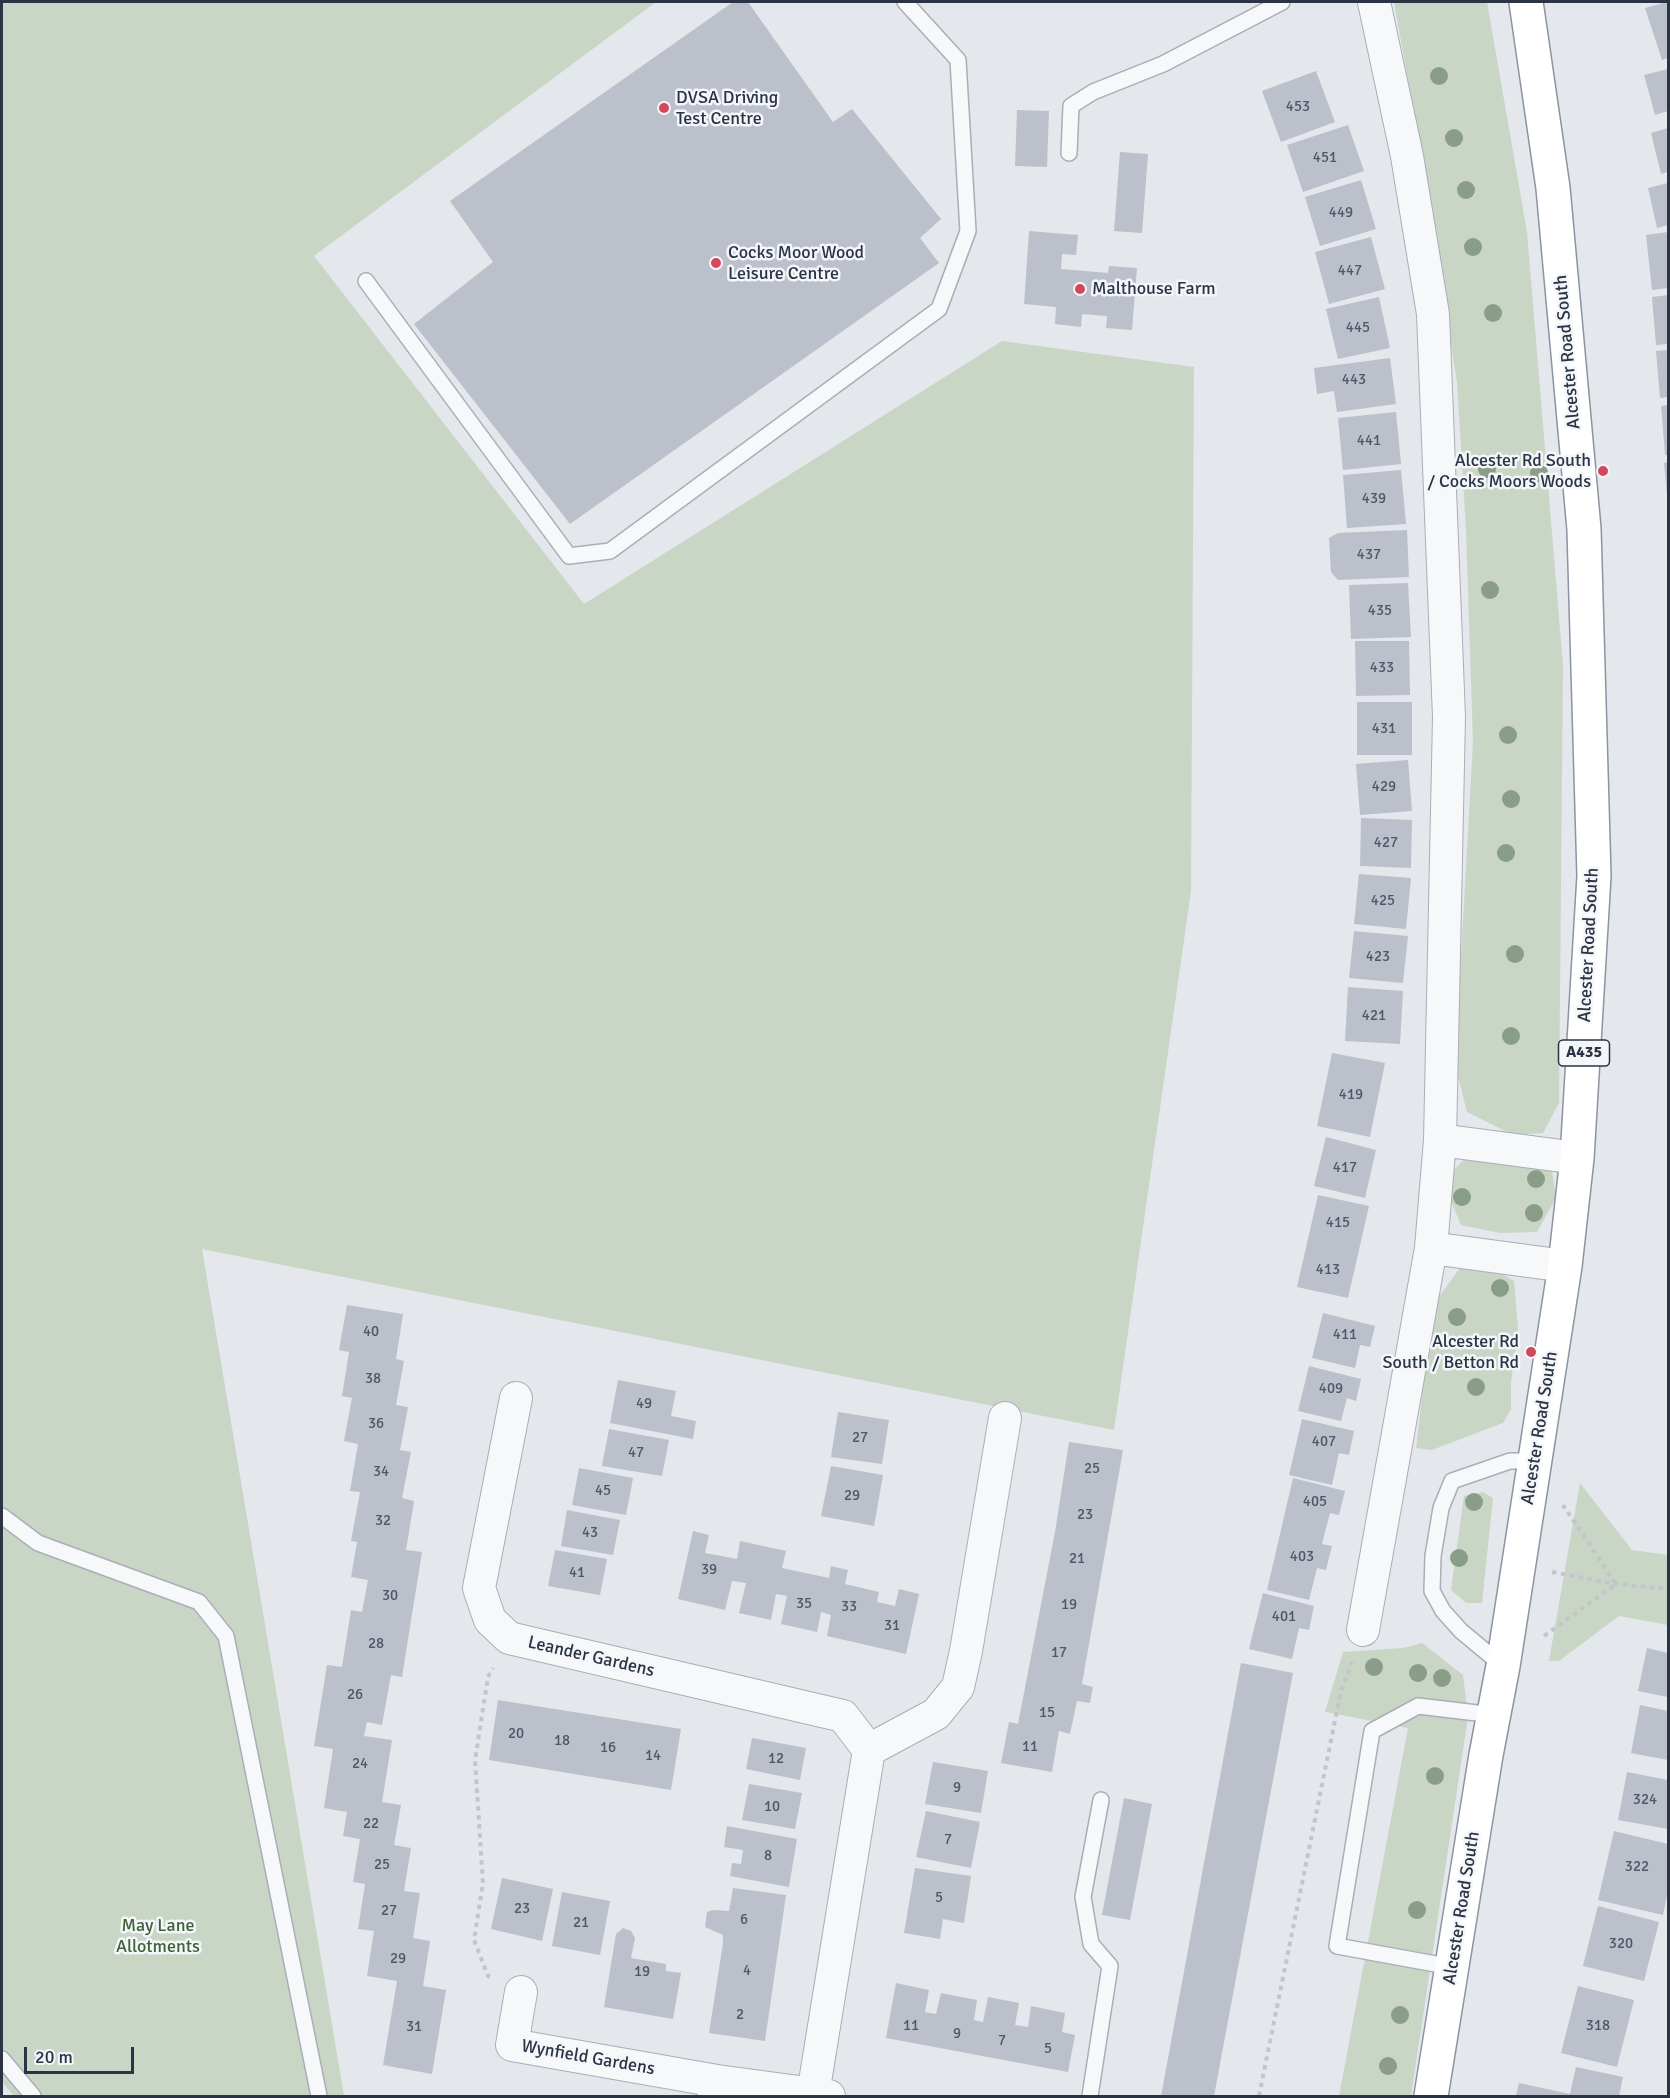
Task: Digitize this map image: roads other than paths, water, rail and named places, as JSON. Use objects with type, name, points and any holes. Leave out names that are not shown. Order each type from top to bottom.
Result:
[{"type":"highway","name":"Alcester Road South","points":[[1431,2097],[1503,1666],[1565,1266],[1577,1158],[1594,876],[1584,528],[1553,188],[1527,2]]},
{"type":"street","points":[[1363,1630],[1431,1248],[1440,1140],[1449,717],[1433,315],[1407,156],[1374,2]]},
{"type":"street","points":[[1440,1140],[1577,1158]]},
{"type":"street","points":[[1431,1248],[1565,1266]]},
{"type":"street","name":"Leander Gardens","points":[[516,1398],[479,1588],[490,1620],[509,1638],[843,1716],[869,1750]]},
{"type":"street","points":[[821,2095],[869,1750],[936,1714],[958,1687],[1005,1418]]},
{"type":"street","name":"Wynfield Gardens","points":[[521,1992],[512,2045],[715,2089],[821,2095]]},
{"type":"lane","points":[[366,281],[570,555],[610,551],[939,309],[968,231],[958,60],[905,2]]},
{"type":"lane","points":[[1069,153],[1071,106],[1093,92],[1163,64],[1282,2]]},
{"type":"lane","points":[[1503,1666],[1461,1631],[1443,1611],[1432,1591],[1433,1556],[1441,1508],[1452,1481],[1510,1461],[1535,1461]]},
{"type":"lane","points":[[2,1516],[38,1543],[199,1602],[226,1636],[319,2097]]},
{"type":"lane","points":[[1452,1967],[1337,1946],[1370,1742],[1372,1731],[1418,1706],[1494,1715]]},
{"type":"lane","points":[[1090,2097],[1110,1966],[1091,1944],[1083,1897],[1101,1800]]},
{"type":"lane","points":[[2,2059],[33,2097]]},
{"type":"place","name":"DVSA Driving Test Centre","points":[[664,108]]},
{"type":"place","name":"Cocks Moor Wood Leisure Centre","points":[[716,263]]},
{"type":"place","name":"Malthouse Farm","points":[[1080,289]]},
{"type":"place","name":"Alcester Rd South / Cocks Moors Woods","points":[[1603,471]]},
{"type":"place","name":"Alcester Rd South / Betton Rd","points":[[1531,1352]]},
{"type":"park label","name":"May Lane Allotments","points":[[158,1936]]}]
